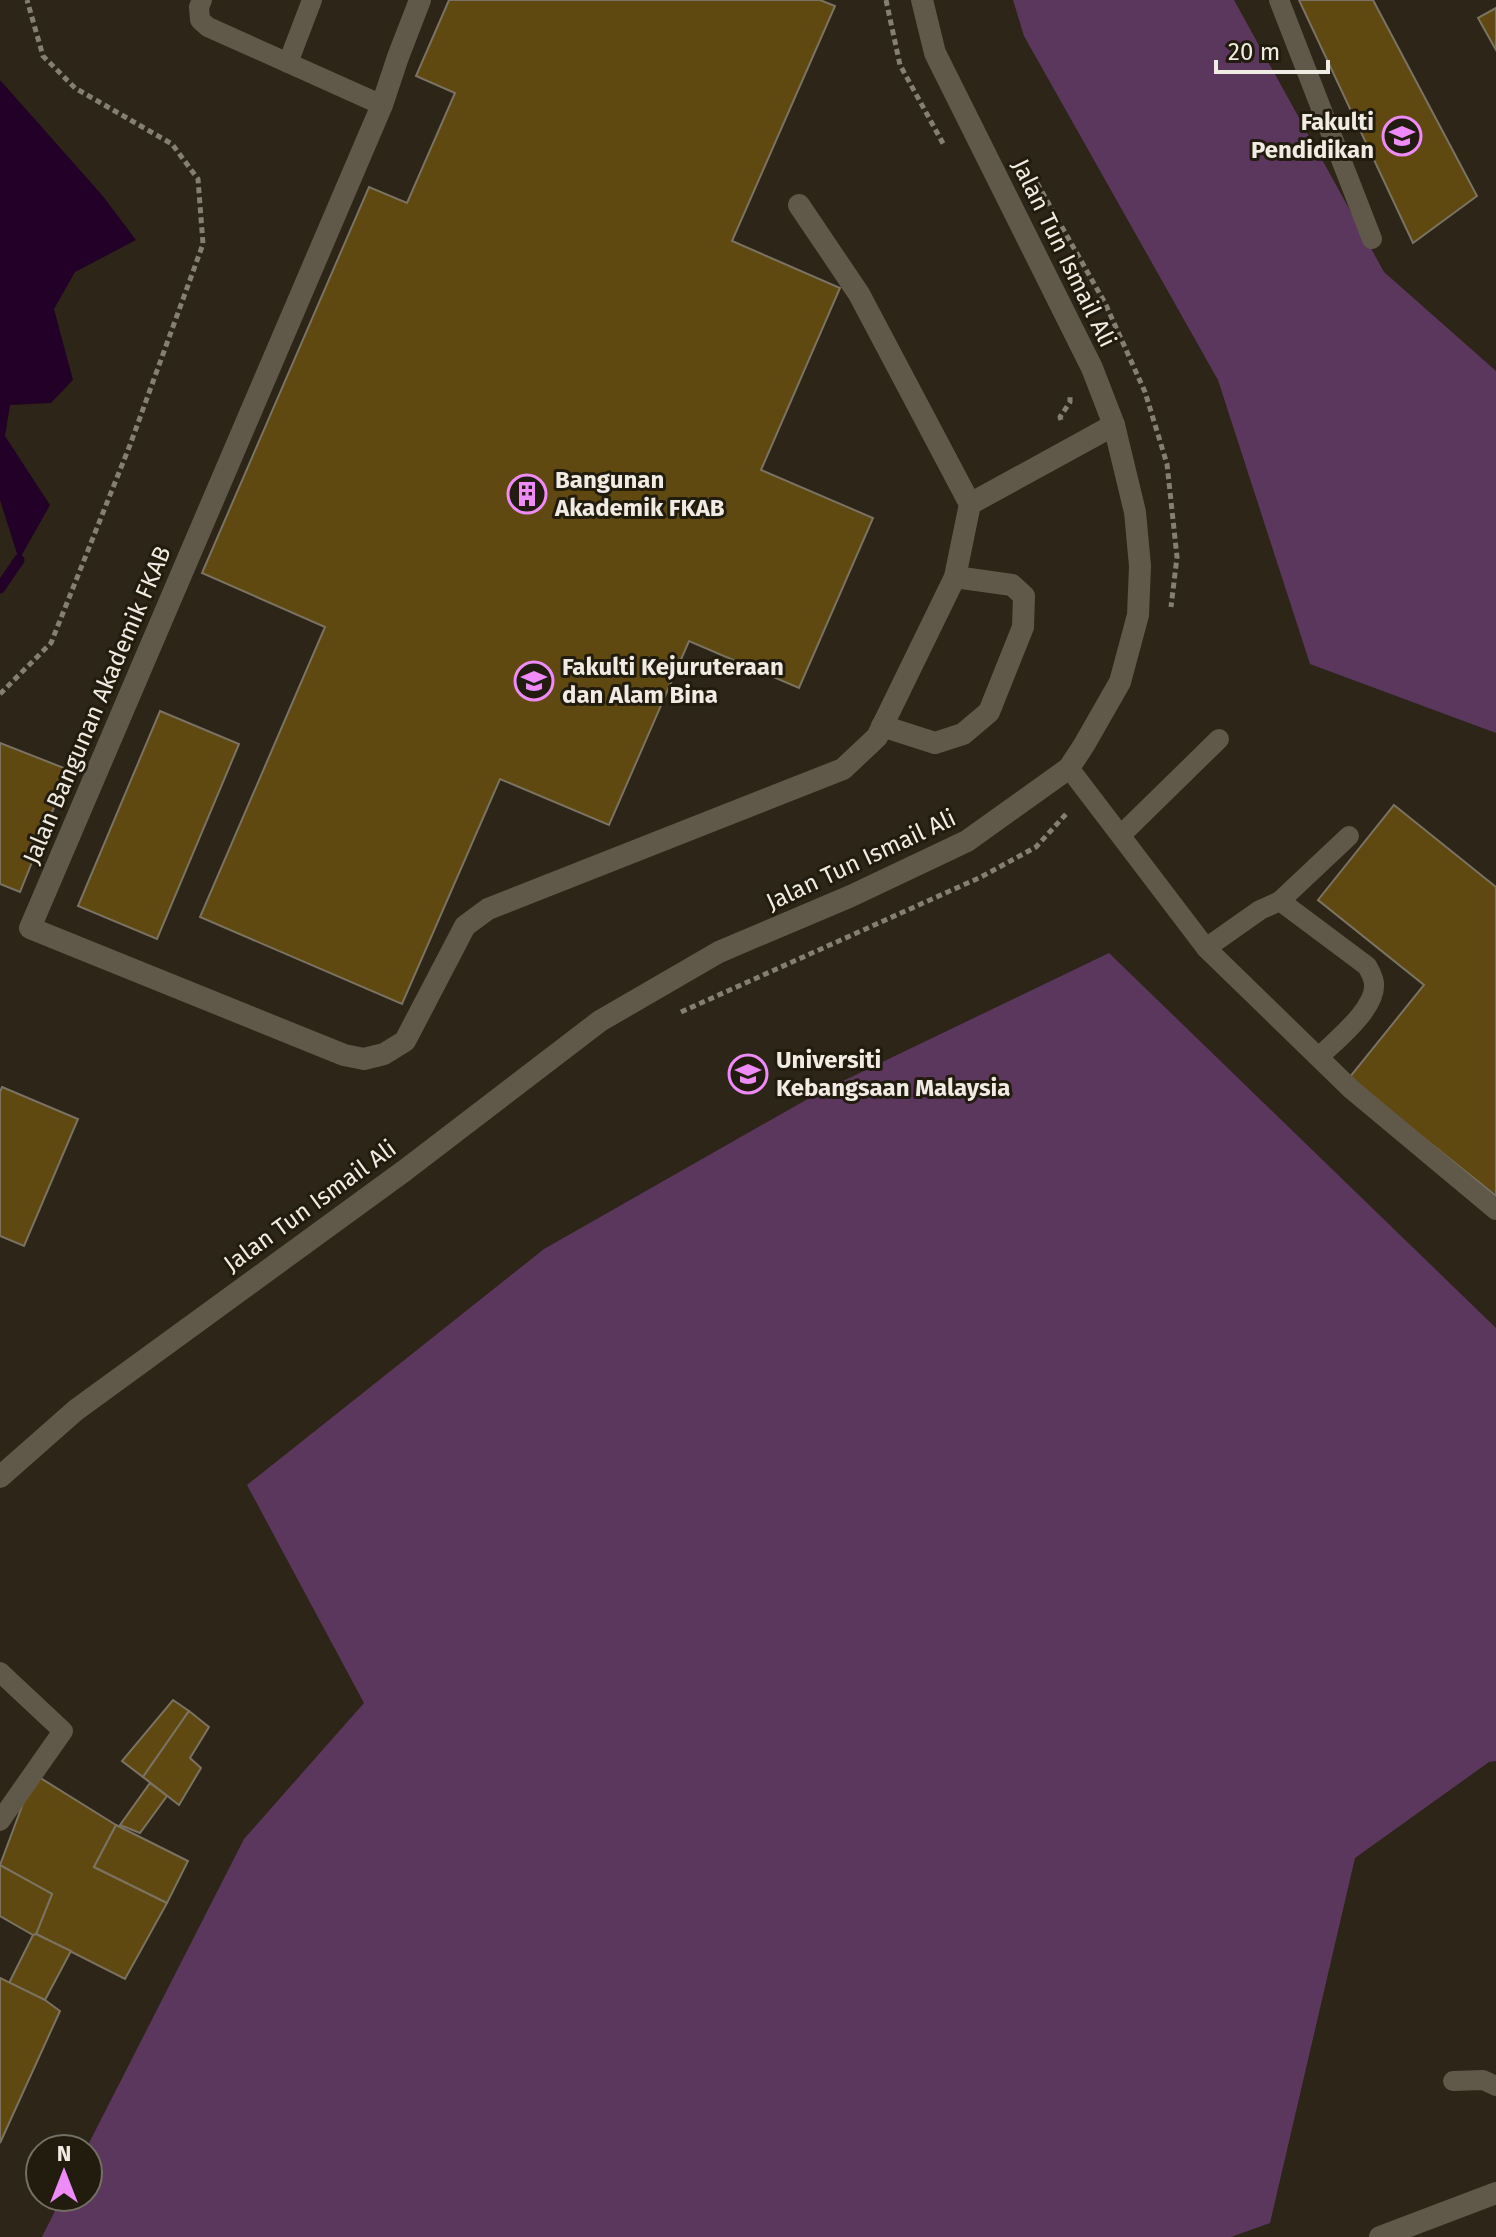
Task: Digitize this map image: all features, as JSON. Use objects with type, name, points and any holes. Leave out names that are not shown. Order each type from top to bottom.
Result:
[{"type":"street","name":"Jalan Bangunan Akademik FKAB","points":[[420,0],[382,105],[30,928],[344,1055],[364,1059],[384,1054],[405,1041],[465,926],[488,909],[843,769],[877,737],[955,577],[970,504]]},
{"type":"street","name":"Jalan Tun Ismail Ali","points":[[0,1477],[76,1410],[404,1171],[600,1021],[719,952],[862,891],[967,841],[1069,768],[1084,745],[1120,682],[1138,615],[1140,566],[1135,512],[1114,425],[1085,354],[935,53],[922,0]]},
{"type":"street","points":[[799,205],[859,294],[970,504],[1114,425]]},
{"type":"street","points":[[882,726],[935,743],[963,734],[989,712],[1023,627],[1024,596],[1012,585],[955,577]]},
{"type":"street","points":[[1380,2237],[1496,2193]]},
{"type":"lane","points":[[202,0],[200,20],[208,27],[382,105]]},
{"type":"lane","points":[[288,63],[312,0]]},
{"type":"lane","points":[[1279,0],[1372,239]]},
{"type":"lane","points":[[1121,835],[1219,739]]},
{"type":"lane","points":[[1069,768],[1206,948],[1351,1089],[1496,1210]]},
{"type":"lane","points":[[1206,948],[1260,910],[1280,901],[1349,836]]},
{"type":"lane","points":[[1280,901],[1367,966],[1374,980],[1369,1007],[1319,1057]]},
{"type":"lane","points":[[0,1672],[63,1731],[0,1821]]},
{"type":"lane","points":[[1453,2081],[1483,2080],[1496,2086]]},
{"type":"path","points":[[0,694],[51,643],[130,445],[203,244],[198,179],[172,144],[75,88],[43,56],[27,0]]},
{"type":"path","points":[[1034,178],[1105,303],[1145,392],[1167,464],[1177,557],[1170,617]]},
{"type":"path","points":[[674,1015],[981,877],[1036,847],[1085,789]]},
{"type":"shaded area","points":[[1013,0],[1234,0],[1384,272],[1496,371],[1496,733],[1310,664],[1218,380],[1024,36]]},
{"type":"shaded area","points":[[0,80],[102,195],[136,240],[75,272],[54,309],[73,380],[51,403],[10,405],[5,436],[50,505],[19,560],[0,500]]},
{"type":"shaded area","points":[[1109,953],[1496,1328],[1496,1761],[1489,1762],[1355,1858],[1270,2223],[1231,2237],[42,2237],[54,2213],[104,2213],[104,2133],[94,2133],[244,1839],[364,1703],[247,1485],[544,1249],[820,1092]]},
{"type":"building","name":"Bangunan Akademik FKAB","points":[[449,0],[820,0],[835,6],[732,241],[840,288],[761,470],[873,518],[799,688],[689,641],[609,825],[500,779],[402,1004],[200,917],[325,627],[202,573],[369,187],[407,203],[455,93],[416,76]]},
{"type":"building","points":[[1299,0],[1373,0],[1477,196],[1413,243]]},
{"type":"building","points":[[1496,8],[1496,50],[1478,18]]},
{"type":"building","points":[[160,711],[239,744],[157,939],[78,906]]},
{"type":"building","points":[[0,743],[69,770],[20,892],[0,884]]},
{"type":"building","points":[[1394,805],[1496,887],[1496,1196],[1349,1078],[1424,985],[1318,900]]},
{"type":"building","points":[[2,1087],[78,1119],[24,1246],[0,1236]]},
{"type":"building","points":[[173,1700],[189,1711],[143,1777],[122,1761]]},
{"type":"building","points":[[189,1711],[209,1727],[190,1758],[201,1768],[179,1805],[143,1777]]},
{"type":"building","points":[[34,1774],[116,1825],[94,1867],[167,1903],[125,1979],[36,1934],[52,1894],[0,1865]]},
{"type":"building","points":[[150,1783],[167,1796],[140,1833],[120,1825]]},
{"type":"building","points":[[116,1825],[188,1861],[167,1903],[94,1867]]},
{"type":"building","points":[[0,1865],[52,1894],[36,1934],[0,1916]]},
{"type":"building","points":[[36,1934],[71,1951],[45,2000],[9,1983]]},
{"type":"building","points":[[0,1978],[45,2000],[60,2011],[0,2143]]},
{"type":"waterway","points":[[0,588],[19,560]]},
{"type":"place","name":"Fakulti Pendidikan","points":[[1402,136]]},
{"type":"place","name":"Bangunan Akademik FKAB","points":[[527,494]]},
{"type":"place","name":"Fakulti Kejuruteraan dan Alam Bina","points":[[534,681]]},
{"type":"place","name":"Universiti Kebangsaan Malaysia","points":[[748,1074]]}]
